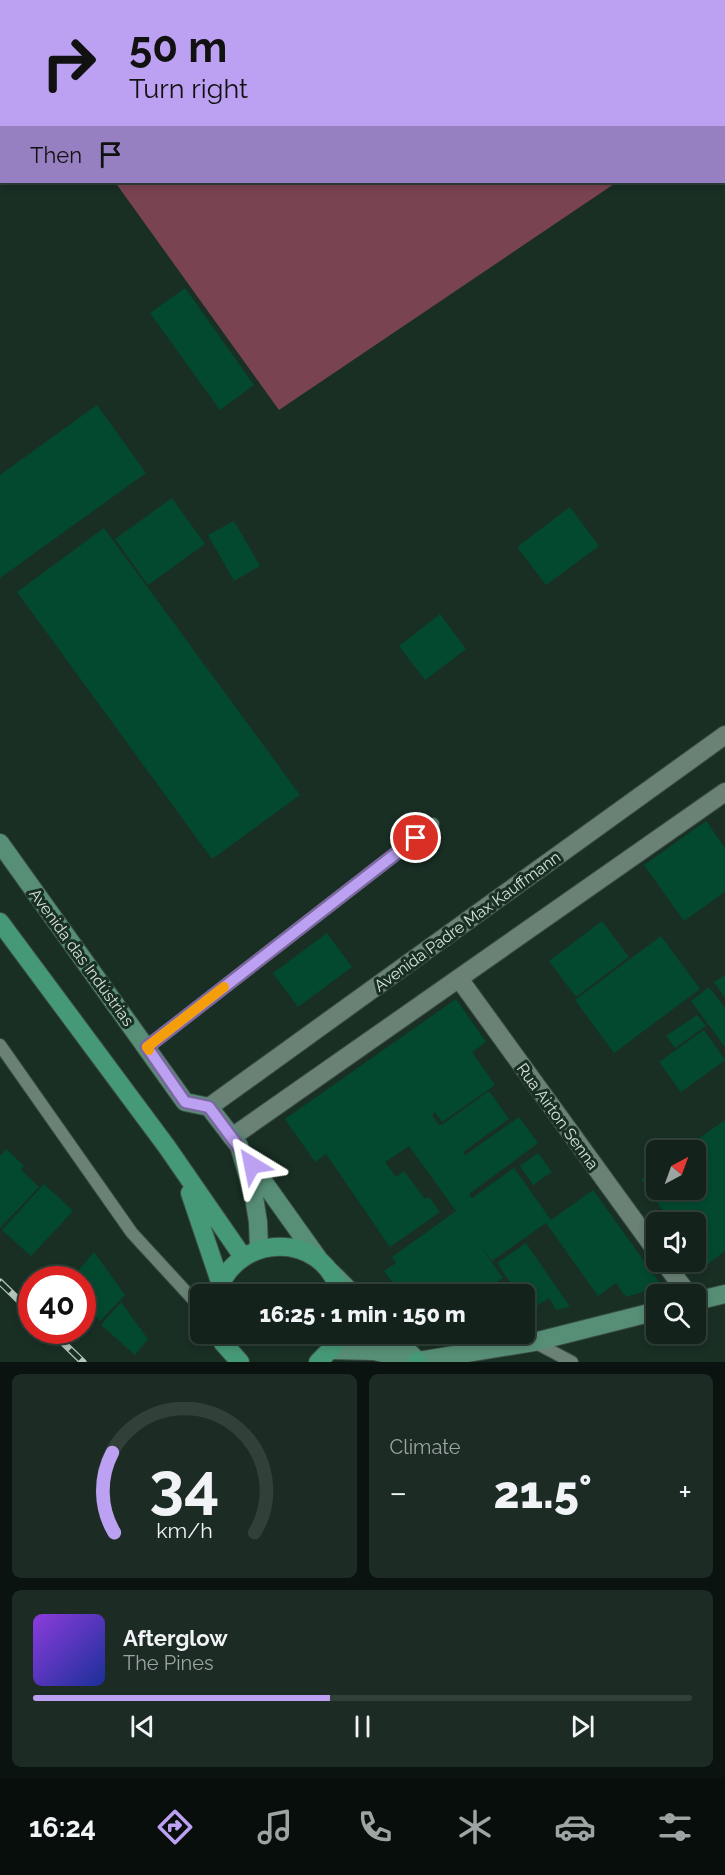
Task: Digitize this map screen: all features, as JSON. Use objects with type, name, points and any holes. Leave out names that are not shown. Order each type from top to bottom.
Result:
[{"type":"main road","points":[[0,922],[167,1147],[184,1175],[251,1253]]},
{"type":"main road","points":[[184,1175],[218,1284]]},
{"type":"main road","points":[[221,1284],[230,1268],[251,1253],[287,1247],[304,1252],[324,1265],[334,1284]]},
{"type":"main road","points":[[226,1344],[240,1362]]},
{"type":"main road","points":[[326,1358],[334,1344]]},
{"type":"street","name":"Avenida Padre Max Kauffmann","points":[[209,1107],[725,735]]},
{"type":"street","points":[[235,1142],[725,792]]},
{"type":"street","name":"Avenida das Indústrias","points":[[0,843],[185,1102],[209,1107]]},
{"type":"street","name":"Rua Airton Senna","points":[[460,980],[646,1237]]},
{"type":"street","points":[[209,1107],[324,1265],[343,1284]]},
{"type":"street","points":[[235,1142],[254,1197],[251,1253]]},
{"type":"street","points":[[706,1299],[725,1294]]},
{"type":"street","points":[[535,1342],[646,1314]]},
{"type":"street","points":[[400,1344],[417,1362]]},
{"type":"street","points":[[326,1358],[374,1351],[417,1362],[522,1344]]},
{"type":"lane","points":[[147,1047],[433,824]]},
{"type":"lane","points":[[0,1045],[132,1233],[190,1296]]},
{"type":"lane","points":[[535,1343],[572,1362]]},
{"type":"lane","points":[[222,1344],[224,1362]]},
{"type":"shaded area","points":[[116,183],[616,183],[279,410]]},
{"type":"building","points":[[185,288],[254,385],[220,410],[150,313]]},
{"type":"building","points":[[97,405],[146,473],[0,578],[0,475]]},
{"type":"building","points":[[172,498],[205,544],[148,585],[115,539]]},
{"type":"building","points":[[570,507],[599,546],[546,585],[517,547]]},
{"type":"building","points":[[234,521],[260,566],[234,581],[208,535]]},
{"type":"building","points":[[104,528],[300,795],[212,859],[17,592]]},
{"type":"building","points":[[440,614],[466,649],[425,680],[399,646]]},
{"type":"building","points":[[706,821],[725,848],[725,892],[684,921],[644,865]]},
{"type":"building","points":[[602,921],[629,957],[576,997],[549,961]]},
{"type":"building","points":[[327,933],[352,967],[298,1007],[273,973]]},
{"type":"building","points":[[661,936],[700,989],[614,1053],[575,1000]]},
{"type":"building","points":[[725,975],[725,998],[714,982]]},
{"type":"building","points":[[709,987],[725,1008],[725,1047],[691,1001]]},
{"type":"building","points":[[456,999],[486,1042],[472,1052],[495,1085],[442,1122],[435,1112],[432,1115],[439,1125],[443,1124],[489,1091],[509,1119],[463,1152],[465,1155],[519,1117],[538,1143],[469,1194],[472,1198],[514,1168],[551,1220],[593,1190],[646,1264],[646,1272],[652,1272],[661,1284],[646,1284],[646,1291],[626,1297],[616,1283],[598,1296],[546,1223],[492,1261],[476,1240],[503,1278],[494,1284],[394,1284],[384,1271],[396,1263],[392,1257],[456,1211],[409,1146],[385,1162],[396,1177],[404,1171],[425,1199],[429,1197],[440,1212],[390,1247],[326,1154],[315,1162],[285,1119]]},
{"type":"building","points":[[697,1015],[706,1026],[675,1048],[666,1036]]},
{"type":"building","points":[[704,1030],[725,1060],[681,1092],[659,1062]]},
{"type":"building","points":[[725,1120],[725,1251],[706,1266],[706,1212],[664,1212],[656,1200],[706,1200],[706,1140],[696,1140]]},
{"type":"building","points":[[6,1149],[24,1166],[21,1170],[39,1187],[0,1228],[0,1156]]},
{"type":"building","points":[[538,1153],[552,1172],[533,1185],[520,1166]]},
{"type":"building","points":[[646,1176],[646,1186],[641,1179]]},
{"type":"building","points":[[44,1184],[73,1211],[31,1256],[2,1230]]},
{"type":"building","points":[[526,1243],[570,1307],[556,1310],[549,1298],[535,1307],[535,1284],[511,1284],[497,1263]]},
{"type":"building","points":[[94,1252],[125,1295],[100,1321],[96,1317],[96,1266],[82,1266]]},
{"type":"building","points":[[121,1302],[148,1339],[135,1355],[101,1325]]},
{"type":"railway","points":[[0,1282],[18,1299]]},
{"type":"railway","points":[[64,1344],[83,1362]]},
{"type":"slow traffic","points":[[149,1050],[147,1047],[224,987]]},
{"type":"route","points":[[252,1165],[209,1107],[185,1102],[147,1047],[416,838]]}]
